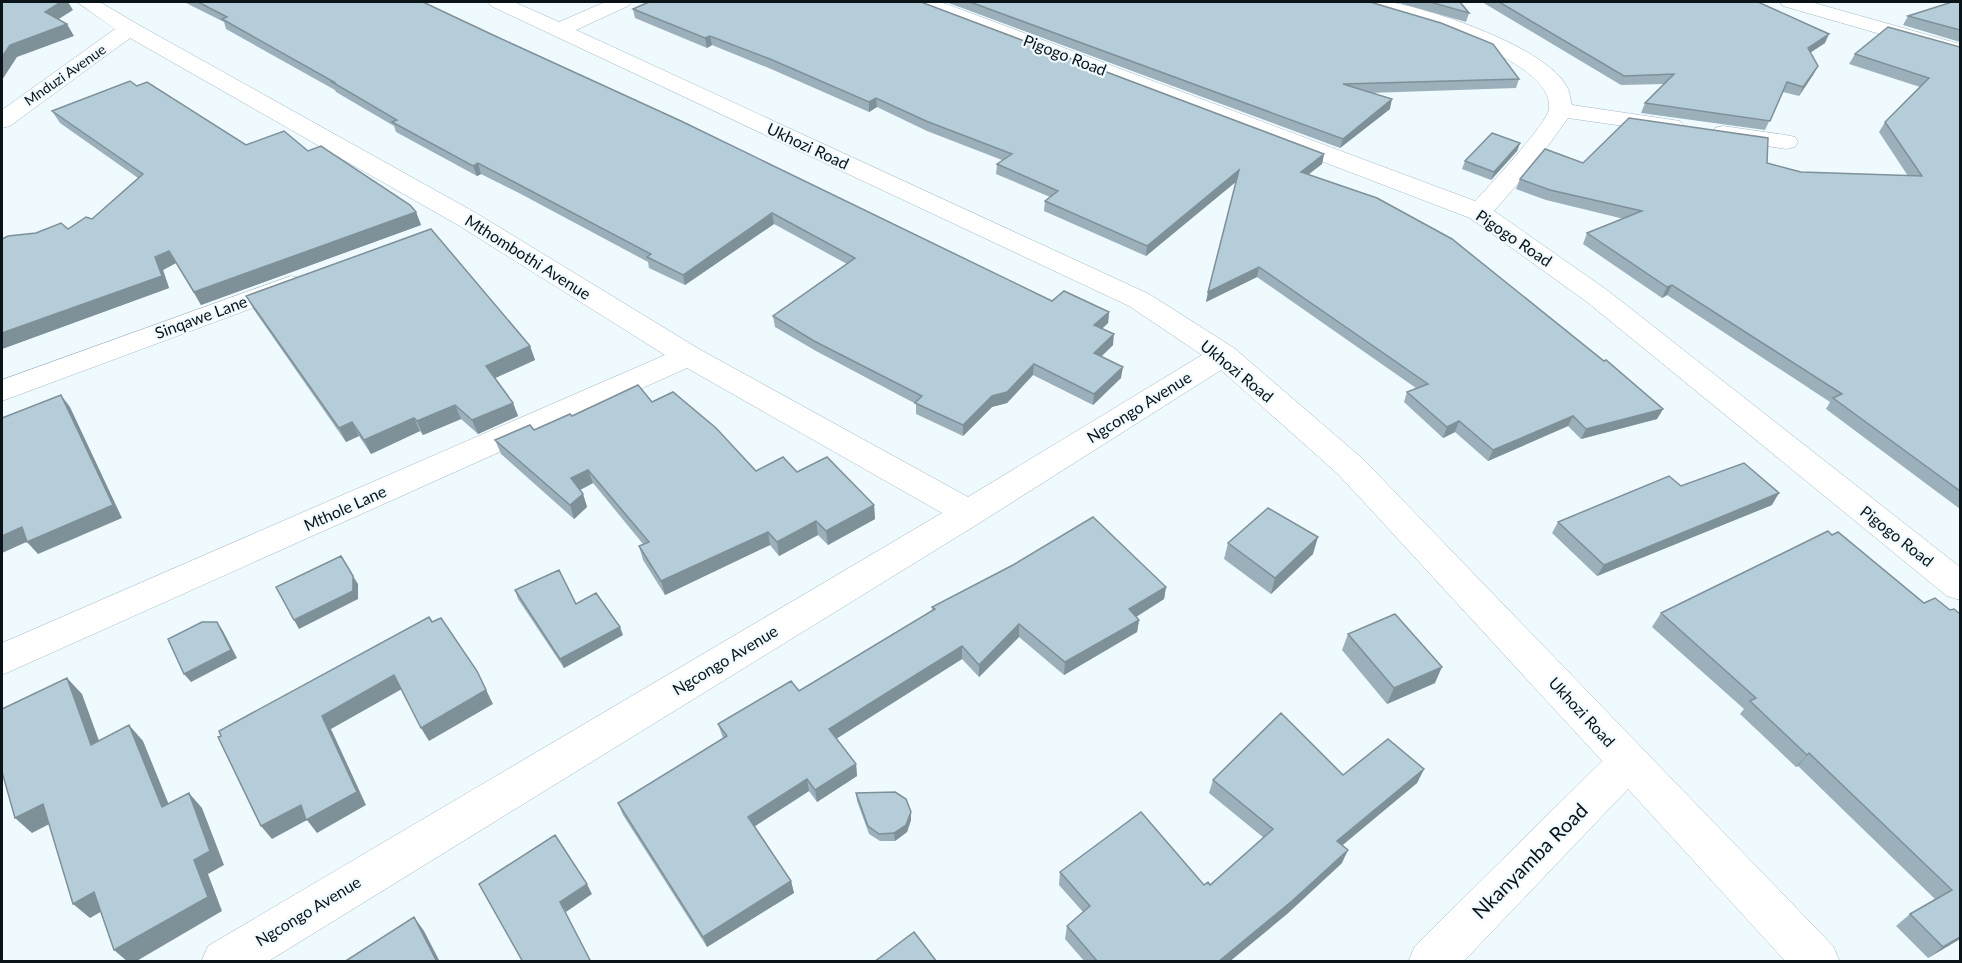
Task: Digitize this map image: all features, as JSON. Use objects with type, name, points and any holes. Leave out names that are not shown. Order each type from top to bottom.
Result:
[{"type":"street","name":"Mthombothi Avenue","points":[[87,2],[129,29],[467,219],[688,356],[969,513]]},
{"type":"street","name":"Ukhozi Road","points":[[498,2],[1140,300],[1223,355],[1351,467],[1817,962]]},
{"type":"street","points":[[559,30],[621,2]]},
{"type":"street","name":"Pigogo Road","points":[[923,2],[1479,212],[1597,296],[1960,586]]},
{"type":"street","points":[[1368,2],[1494,42],[1537,67],[1549,79],[1560,99],[1561,110],[1535,150],[1479,212]]},
{"type":"street","points":[[1790,2],[1830,6],[1960,51]]},
{"type":"street","name":"Mnduzi Avenue","points":[[2,121],[129,29]]},
{"type":"street","points":[[1561,110],[1786,142]]},
{"type":"street","points":[[434,231],[467,219]]},
{"type":"street","name":"Sinqawe Lane","points":[[2,391],[312,276]]},
{"type":"street","name":"Ngcongo Avenue","points":[[224,962],[969,513],[1223,355]]},
{"type":"street","name":"Mthole Lane","points":[[2,660],[688,356]]},
{"type":"street","name":"Nkanyamba Road","points":[[1431,962],[1629,761]]},
{"type":"building","points":[[2,2],[61,2],[45,12],[67,24],[10,45],[2,57]]},
{"type":"building","points":[[198,2],[423,2],[681,121],[1052,301],[1064,291],[1109,312],[1094,325],[1114,334],[1094,353],[1123,367],[1094,394],[1034,364],[1007,392],[992,396],[963,425],[915,403],[922,396],[814,341],[773,316],[855,258],[772,213],[683,275],[647,257],[651,254],[478,163],[473,166],[392,122],[397,120],[222,19],[227,17]]},
{"type":"building","points":[[649,2],[921,2],[1324,154],[1301,172],[1377,198],[1452,239],[1604,361],[1606,360],[1663,409],[1586,429],[1573,416],[1493,450],[1459,421],[1447,427],[1407,392],[1428,384],[1259,267],[1208,292],[1239,170],[1147,246],[1045,201],[1058,191],[997,164],[1012,154],[926,121],[876,98],[869,102],[770,59],[710,36],[705,38],[633,9]]},
{"type":"building","points":[[970,2],[1370,2],[1441,23],[1493,44],[1519,79],[1343,84],[1392,99],[1343,139]]},
{"type":"building","points":[[1430,2],[1460,2],[1469,13]]},
{"type":"building","points":[[1499,2],[1758,2],[1829,34],[1808,48],[1818,66],[1803,87],[1787,82],[1770,121],[1645,103],[1674,74],[1624,76]]},
{"type":"building","points":[[1952,2],[1960,2],[1960,30],[1908,16]]},
{"type":"building","points":[[1888,27],[1960,47],[1960,491],[1833,398],[1842,394],[1672,285],[1667,287],[1587,233],[1642,211],[1550,190],[1520,179],[1545,149],[1583,163],[1629,118],[1768,138],[1767,163],[1801,172],[1922,176],[1885,122],[1929,78],[1855,54]]},
{"type":"building","points":[[130,81],[137,86],[147,82],[246,145],[284,131],[308,151],[321,146],[410,205],[416,212],[194,292],[169,251],[155,257],[162,276],[2,333],[2,239],[8,236],[36,233],[61,223],[68,229],[86,217],[92,219],[143,174],[52,111]]},
{"type":"building","points":[[1492,133],[1520,143],[1494,172],[1465,161]]},
{"type":"building","points":[[431,229],[530,346],[486,366],[513,403],[472,420],[455,405],[417,421],[414,418],[364,440],[352,422],[339,428],[246,296]]},
{"type":"building","points":[[638,385],[652,402],[673,392],[716,428],[756,471],[783,457],[797,472],[827,457],[874,505],[826,531],[816,521],[777,542],[768,532],[661,581],[639,546],[649,542],[588,470],[571,478],[583,494],[570,505],[495,440],[530,425],[534,430],[570,414],[572,416]]},
{"type":"building","points":[[61,395],[113,505],[27,542],[22,527],[2,536],[2,418]]},
{"type":"building","points":[[1744,463],[1779,493],[1604,565],[1558,522],[1669,476],[1681,486]]},
{"type":"building","points":[[1268,508],[1318,537],[1275,578],[1228,543]]},
{"type":"building","points":[[1093,517],[1166,587],[1129,609],[1139,620],[1065,662],[1019,624],[979,665],[962,646],[829,729],[856,764],[815,790],[807,779],[748,817],[791,881],[703,937],[618,803],[727,736],[718,724],[791,681],[799,691],[935,609],[932,607],[1013,565]]},
{"type":"building","points":[[1828,531],[1832,535],[1838,532],[1924,603],[1935,598],[1950,610],[1954,609],[1960,614],[1960,937],[1943,947],[1910,914],[1952,890],[1809,753],[1807,755],[1750,701],[1756,698],[1661,613]]},
{"type":"building","points":[[341,556],[353,576],[353,591],[294,620],[276,587]]},
{"type":"building","points":[[559,570],[576,604],[596,593],[620,627],[560,659],[515,590]]},
{"type":"building","points":[[1395,614],[1442,667],[1394,688],[1348,634]]},
{"type":"building","points":[[429,617],[432,622],[441,618],[477,671],[486,690],[421,728],[394,675],[322,716],[357,792],[306,820],[301,805],[261,826],[218,737],[221,736],[219,731]]},
{"type":"building","points":[[202,622],[217,622],[231,650],[184,674],[168,639]]},
{"type":"building","points":[[67,678],[91,745],[129,725],[162,807],[189,793],[210,851],[194,860],[208,897],[114,950],[94,892],[73,904],[43,804],[15,818],[2,772],[2,709]]},
{"type":"building","points":[[1281,713],[1343,775],[1388,739],[1424,769],[1337,841],[1348,850],[1292,901],[1218,962],[1098,962],[1067,926],[1090,906],[1060,872],[1141,812],[1204,885],[1208,882],[1210,885],[1273,829],[1213,780]]},
{"type":"building","points":[[895,792],[906,799],[911,812],[906,825],[894,833],[879,834],[868,826],[856,793]]},
{"type":"building","points":[[555,835],[587,884],[560,902],[591,962],[523,962],[479,884]]},
{"type":"building","points":[[414,917],[437,962],[344,962]]},
{"type":"building","points":[[914,932],[937,962],[874,962]]}]
